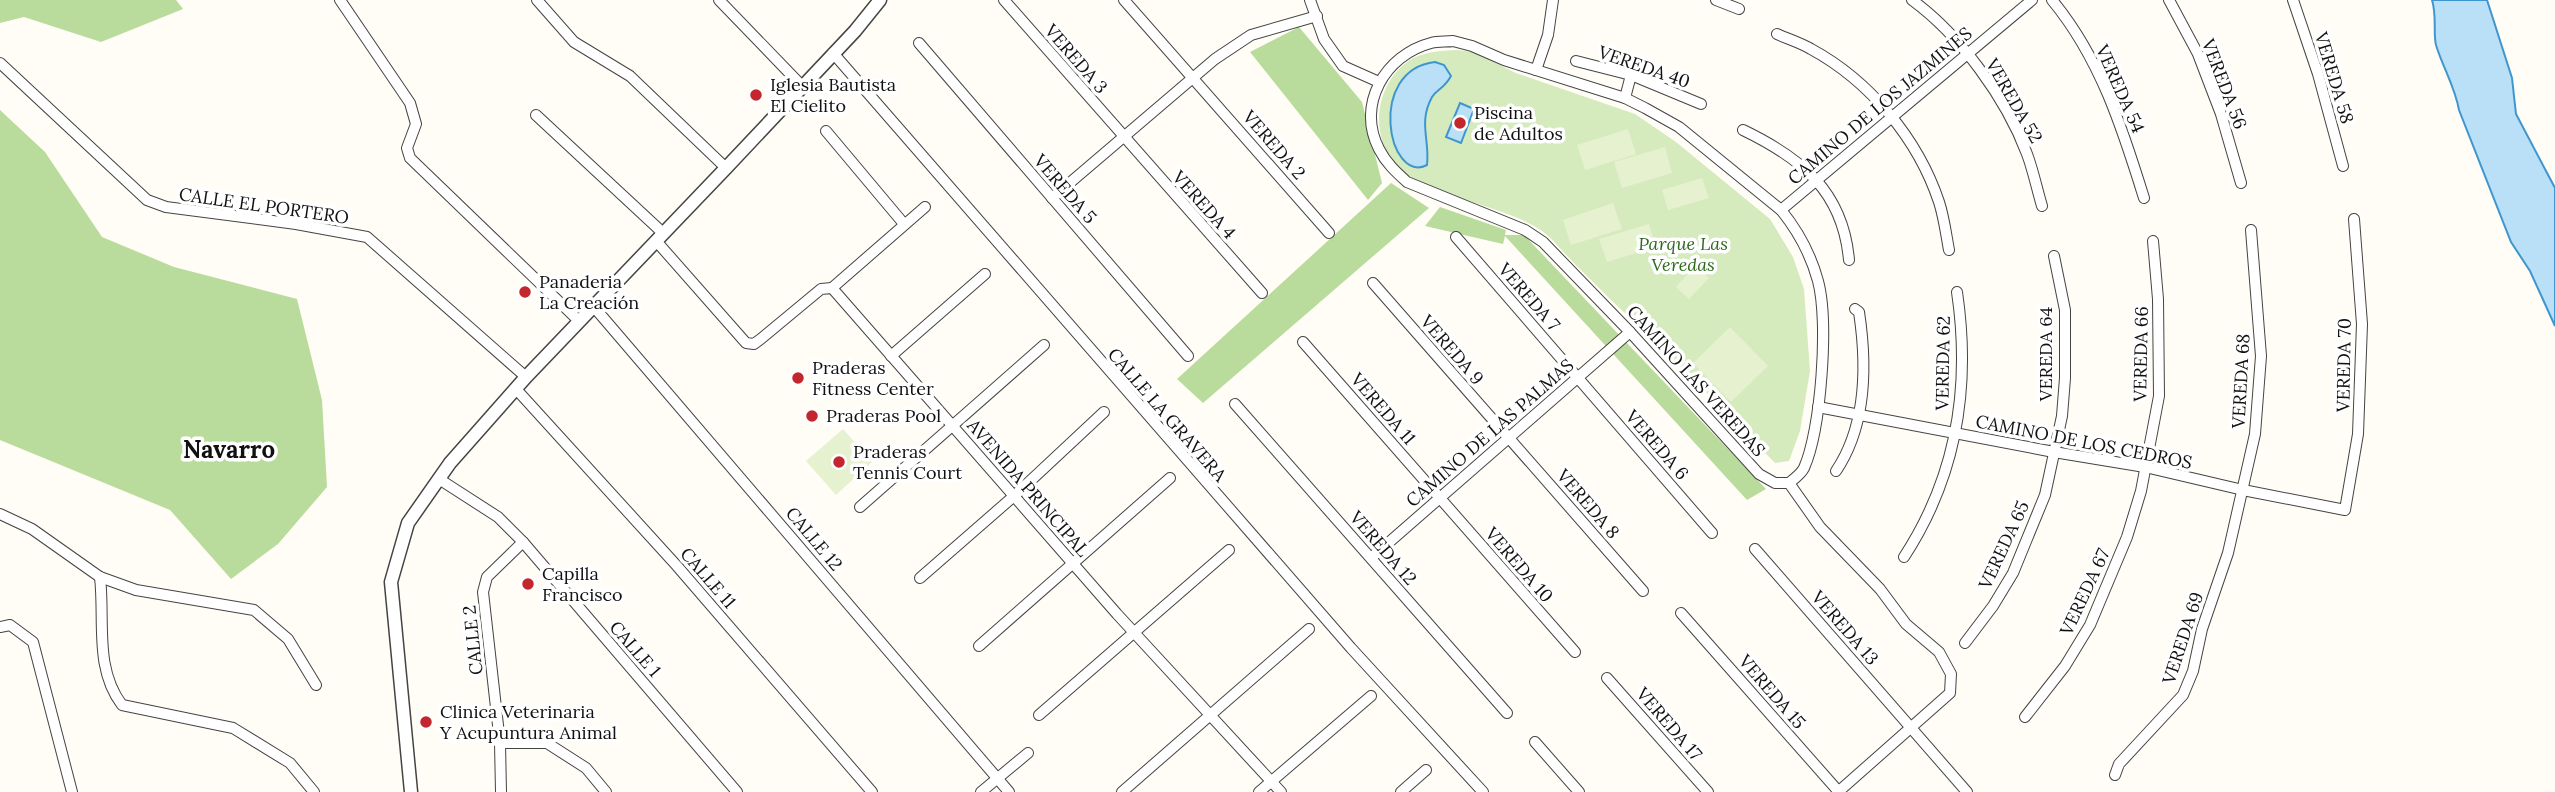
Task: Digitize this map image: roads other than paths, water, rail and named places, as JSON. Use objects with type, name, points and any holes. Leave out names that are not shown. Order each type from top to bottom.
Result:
[{"type":"street","points":[[340,0],[410,103],[415,124],[407,148],[410,159],[579,321]]},
{"type":"street","points":[[537,0],[575,42],[630,76],[726,168]]},
{"type":"street","points":[[719,0],[801,85]]},
{"type":"street","name":"VEREDA 3","points":[[1004,0],[1124,138]]},
{"type":"street","name":"VEREDA 2","points":[[1124,0],[1329,233]]},
{"type":"street","points":[[1310,0],[1324,39],[1343,66],[1379,82]]},
{"type":"street","points":[[1536,70],[1548,35],[1553,0]]},
{"type":"street","points":[[1716,0],[1739,9]]},
{"type":"street","name":"VEREDA 52","points":[[1912,0],[1967,53],[2001,103],[2027,153],[2042,206]]},
{"type":"street","name":"CAMINO DE LOS JAZMINES","points":[[1781,211],[2032,0]]},
{"type":"street","name":"VEREDA 54","points":[[2052,0],[2067,18],[2097,69],[2121,124],[2144,198]]},
{"type":"street","name":"VEREDA 56","points":[[2169,0],[2198,54],[2221,114],[2241,183]]},
{"type":"street","name":"VEREDA 58","points":[[2293,0],[2318,74],[2343,166]]},
{"type":"street","points":[[411,792],[391,582],[408,523],[450,463],[526,377],[726,168],[833,53],[876,2]]},
{"type":"street","points":[[1052,198],[1215,59],[1251,35],[1317,16]]},
{"type":"street","points":[[1777,34],[1811,49],[1853,77],[1906,135],[1923,164],[1940,204],[1949,250]]},
{"type":"street","name":"CAMINO LAS VEREDAS","points":[[1453,41],[1536,70],[1625,98],[1679,127],[1781,211],[1805,247],[1819,283],[1824,345],[1812,446],[1803,471],[1789,483],[1775,482],[1759,474],[1630,332],[1543,242],[1525,230],[1407,182],[1392,169],[1378,148],[1372,127],[1371,106],[1386,69],[1403,56],[1431,43],[1453,41]]},
{"type":"street","name":"VEREDA 5","points":[[919,43],[1188,356]]},
{"type":"street","name":"CALLE LA GRAVERA","points":[[833,53],[1351,648],[1483,792]]},
{"type":"street","name":"VEREDA 40","points":[[1576,61],[1631,75],[1702,104]]},
{"type":"street","name":"CALLE EL PORTERO","points":[[0,63],[147,200],[166,207],[296,224],[367,237],[526,377]]},
{"type":"street","points":[[1625,98],[1631,75]]},
{"type":"street","points":[[536,115],[660,238],[746,344],[754,344],[821,289],[832,288],[925,207]]},
{"type":"street","points":[[1743,130],[1779,147],[1816,180],[1835,208],[1847,240],[1849,260]]},
{"type":"street","points":[[826,131],[905,224]]},
{"type":"street","name":"VEREDA 4","points":[[1124,138],[1262,293]]},
{"type":"street","name":"VEREDA 70","points":[[2345,510],[2358,433],[2362,324],[2354,219]]},
{"type":"street","name":"VEREDA 68","points":[[2243,490],[2255,434],[2261,356],[2251,230]]},
{"type":"street","name":"VEREDA 7","points":[[1456,237],[1578,378]]},
{"type":"street","name":"VEREDA 66","points":[[2145,467],[2159,396],[2158,299],[2152,241]]},
{"type":"street","name":"VEREDA 64","points":[[2054,256],[2064,310],[2065,379],[2062,416],[2054,452]]},
{"type":"street","points":[[891,356],[985,274]]},
{"type":"street","name":"VEREDA 9","points":[[1373,283],[1508,438]]},
{"type":"street","name":"AVENIDA PRINCIPAL","points":[[832,288],[1134,632],[1282,792]]},
{"type":"street","name":"VEREDA 62","points":[[1904,557],[1931,510],[1946,472],[1956,434],[1963,348],[1957,292]]},
{"type":"street","name":"CALLE 12","points":[[594,307],[1009,792]]},
{"type":"street","points":[[1836,471],[1843,460],[1859,414],[1864,384],[1864,351],[1859,312],[1855,309]]},
{"type":"street","name":"CAMINO DE LAS PALMAS","points":[[1371,558],[1630,332]]},
{"type":"street","name":"VEREDA 11","points":[[1303,342],[1439,497]]},
{"type":"street","points":[[860,507],[1044,345]]},
{"type":"street","name":"VEREDA 6","points":[[1578,378],[1713,533]]},
{"type":"street","name":"CALLE 11","points":[[516,389],[677,566],[872,792]]},
{"type":"street","name":"VEREDA 12","points":[[1235,404],[1507,713]]},
{"type":"street","name":"CAMINO DE LOS CEDROS","points":[[1818,407],[2145,467],[2345,510]]},
{"type":"street","points":[[919,578],[1014,496],[1104,412]]},
{"type":"street","name":"VEREDA 8","points":[[1508,438],[1643,591]]},
{"type":"street","name":"VEREDA 65","points":[[1965,643],[1993,606],[2012,573],[2045,495],[2054,452]]},
{"type":"street","name":"VEREDA 67","points":[[2025,717],[2065,666],[2090,625],[2127,537],[2145,467]]},
{"type":"street","points":[[979,646],[1170,478]]},
{"type":"street","name":"CALLE 1","points":[[439,479],[498,517],[523,542],[737,792]]},
{"type":"street","points":[[1789,483],[1820,527],[1880,589],[1906,625],[1939,652],[1951,674],[1950,693],[1838,792]]},
{"type":"street","name":"VEREDA 69","points":[[2115,775],[2119,764],[2183,695],[2193,671],[2202,629],[2228,553],[2243,490]]},
{"type":"street","name":"VEREDA 10","points":[[1439,497],[1575,652]]},
{"type":"street","points":[[0,514],[32,529],[100,577],[136,590],[254,610],[288,639],[316,685]]},
{"type":"street","name":"CALLE 2","points":[[501,792],[500,743],[483,592],[487,577],[523,542]]},
{"type":"street","name":"VEREDA 13","points":[[1755,549],[1968,792]]},
{"type":"street","points":[[1039,715],[1229,550]]},
{"type":"street","points":[[100,577],[103,603],[103,664],[111,691],[122,705],[233,727],[290,763],[314,792]]},
{"type":"street","name":"VEREDA 15","points":[[1681,613],[1838,792]]},
{"type":"street","points":[[0,627],[10,625],[33,642],[72,792]]},
{"type":"street","points":[[1122,792],[1308,629]]},
{"type":"street","name":"VEREDA 17","points":[[1607,678],[1708,792]]},
{"type":"street","points":[[1259,792],[1371,695]]},
{"type":"street","points":[[1535,742],[1579,792]]},
{"type":"street","points":[[500,743],[547,743],[586,768],[606,792]]},
{"type":"street","points":[[981,792],[1028,753]]},
{"type":"street","points":[[1401,792],[1426,770]]},
{"type":"water","points":[[2432,0],[2487,0],[2512,78],[2516,114],[2555,188],[2555,326],[2530,271],[2511,242],[2459,110],[2436,45]]},
{"type":"water","points":[[1435,62],[1444,65],[1451,76],[1434,94],[1428,106],[1425,123],[1427,165],[1413,167],[1402,158],[1394,143],[1392,103],[1399,84],[1413,70]]},
{"type":"water","name":"Piscina de Adultos","points":[[1460,103],[1474,109],[1461,143],[1446,137]]},
{"type":"place","name":"Iglesia Bautista El Cielito","points":[[756,95]]},
{"type":"place","name":"Piscina de Adultos","points":[[1460,123]]},
{"type":"place","name":"Panaderia La Creación","points":[[525,292]]},
{"type":"place","name":"Praderas Fitness Center","points":[[798,378]]},
{"type":"place","name":"Praderas Pool","points":[[812,416]]},
{"type":"place","name":"Praderas Tennis Court","points":[[839,462]]},
{"type":"place","name":"Capilla Francisco","points":[[528,584]]},
{"type":"place","name":"Clinica Veterinaria Y Acupuntura Animal","points":[[426,722]]},
{"type":"district","name":"Navarro","points":[[229,450]]},
{"type":"park label","name":"Parque Las Veredas","points":[[1683,254]]}]
